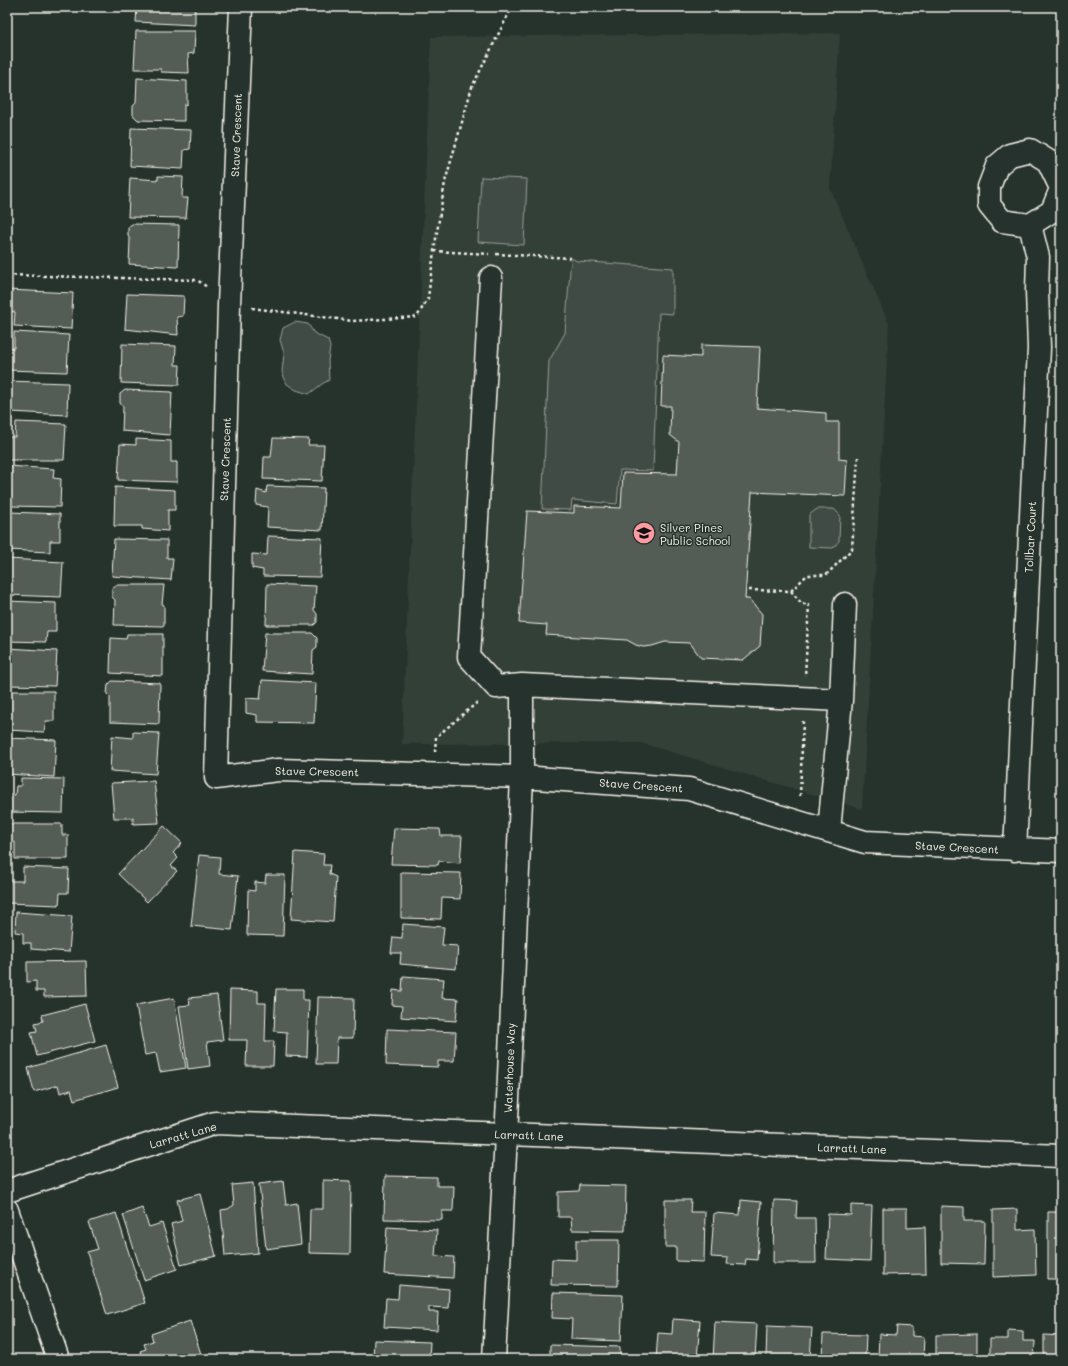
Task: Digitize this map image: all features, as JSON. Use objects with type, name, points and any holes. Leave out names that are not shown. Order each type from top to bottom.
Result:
[{"type":"street","name":"Stave Crescent","points":[[241,7],[229,305],[216,778],[278,770],[522,777],[689,789],[865,842],[1061,851]]},
{"type":"street","points":[[1030,150],[1048,161],[1061,188],[1052,211],[1030,224],[1002,221],[989,205],[989,187],[997,166],[1010,155],[1030,150]]},
{"type":"street","name":"Tollbar Court","points":[[1015,850],[1039,348],[1037,291],[1038,258],[1030,224]]},
{"type":"street","points":[[491,278],[469,657],[496,687],[522,685],[841,700]]},
{"type":"street","points":[[830,831],[841,700],[846,604]]},
{"type":"street","name":"Waterhouse Way","points":[[494,1359],[507,1134],[522,777],[522,685]]},
{"type":"street","name":"Larratt Lane","points":[[7,1191],[215,1123],[1061,1156]]},
{"type":"street","points":[[7,1210],[58,1359]]},
{"type":"path","points":[[7,275],[197,280],[229,305],[353,321],[417,317],[428,298],[445,182],[472,87],[512,7]]},
{"type":"path","points":[[434,251],[571,258]]},
{"type":"path","points":[[791,591],[807,575],[826,575],[852,549],[858,457]]},
{"type":"path","points":[[435,774],[436,737],[496,687]]},
{"type":"shaded area","name":"Silver Pines Public School","points":[[840,33],[830,188],[889,324],[862,809],[641,743],[402,744],[431,37]]},
{"type":"shaded area","points":[[481,177],[527,179],[524,245],[478,242]]},
{"type":"shaded area","points":[[571,258],[577,261],[673,268],[673,314],[659,313],[653,471],[620,470],[617,504],[572,500],[571,510],[542,509],[549,361],[565,333]]},
{"type":"shaded area","points":[[295,322],[308,324],[314,333],[328,340],[330,347],[328,361],[329,380],[309,394],[296,390],[287,384],[282,372],[284,353],[280,340],[283,328]]},
{"type":"shaded area","points":[[817,509],[834,509],[840,515],[839,541],[833,548],[809,547],[809,515]]},
{"type":"building","points":[[137,7],[195,7],[195,25],[136,22]]},
{"type":"building","points":[[136,31],[195,31],[194,53],[188,54],[189,73],[161,72],[161,69],[134,69]]},
{"type":"building","points":[[137,78],[187,81],[187,104],[184,105],[184,121],[138,120],[133,115],[133,106],[136,103]]},
{"type":"building","points":[[131,128],[191,130],[190,149],[184,150],[183,169],[130,166]]},
{"type":"building","points":[[158,176],[183,177],[182,198],[188,198],[186,218],[128,217],[130,178],[158,180]]},
{"type":"building","points":[[132,224],[179,225],[178,267],[129,264],[130,240],[128,236],[128,227]]},
{"type":"building","points":[[7,290],[73,293],[71,329],[14,326],[15,312],[7,311]]},
{"type":"building","points":[[127,294],[184,296],[183,316],[177,317],[178,335],[125,329]]},
{"type":"building","points":[[14,332],[69,335],[67,372],[7,370],[7,348],[14,348]]},
{"type":"building","points":[[122,344],[176,346],[175,365],[180,365],[179,385],[121,383]]},
{"type":"building","points":[[701,345],[760,347],[757,408],[826,413],[826,422],[839,422],[839,459],[847,460],[845,496],[752,492],[745,599],[749,599],[762,614],[760,646],[743,660],[701,658],[690,643],[665,642],[643,647],[627,640],[546,635],[547,625],[519,623],[527,511],[574,513],[574,506],[621,508],[623,473],[677,474],[679,442],[670,435],[671,406],[661,406],[663,355],[701,357]]},
{"type":"building","points":[[7,381],[68,383],[67,415],[11,412],[11,402],[7,402]]},
{"type":"building","points":[[125,390],[172,392],[170,435],[122,431],[123,407],[120,403],[120,394]]},
{"type":"building","points":[[16,422],[66,424],[64,460],[7,460],[7,437],[15,437]]},
{"type":"building","points":[[273,438],[309,439],[308,445],[324,445],[322,481],[263,479],[264,457],[271,457]]},
{"type":"building","points":[[136,439],[171,441],[171,462],[177,462],[177,482],[118,480],[120,444],[136,445]]},
{"type":"building","points":[[7,466],[54,469],[53,478],[61,479],[60,507],[10,506],[11,491],[7,491]]},
{"type":"building","points":[[267,486],[324,488],[322,530],[267,527],[268,507],[256,505],[257,490],[266,493]]},
{"type":"building","points":[[115,487],[175,490],[175,510],[168,510],[168,531],[142,529],[142,526],[114,526]]},
{"type":"building","points":[[9,512],[60,514],[60,541],[50,541],[50,552],[7,550],[7,527],[9,527]]},
{"type":"building","points":[[268,536],[322,538],[320,577],[263,576],[263,570],[252,568],[252,554],[267,555]]},
{"type":"building","points":[[114,539],[167,540],[167,558],[173,558],[171,580],[112,576]]},
{"type":"building","points":[[7,559],[63,562],[61,597],[7,595]]},
{"type":"building","points":[[267,584],[316,586],[314,610],[317,614],[317,622],[314,625],[266,625]]},
{"type":"building","points":[[116,585],[164,585],[162,604],[164,605],[164,626],[114,625],[115,600],[112,597],[112,588]]},
{"type":"building","points":[[7,601],[56,603],[56,632],[47,632],[46,642],[7,641]]},
{"type":"building","points":[[265,633],[312,633],[317,638],[317,647],[313,650],[312,674],[262,671]]},
{"type":"building","points":[[127,634],[163,634],[163,676],[110,673],[111,638],[126,639]]},
{"type":"building","points":[[7,648],[57,651],[55,686],[7,685]]},
{"type":"building","points":[[262,680],[316,683],[314,723],[257,722],[257,715],[246,713],[246,698],[260,699]]},
{"type":"building","points":[[112,681],[160,683],[159,724],[110,722],[110,697],[107,694],[108,685]]},
{"type":"building","points":[[7,691],[54,691],[54,721],[46,721],[44,732],[7,730]]},
{"type":"building","points":[[133,732],[159,733],[156,774],[110,771],[112,736],[133,738]]},
{"type":"building","points":[[7,738],[56,740],[54,777],[7,774]]},
{"type":"building","points":[[21,778],[64,779],[63,813],[7,812],[7,795],[15,795],[16,786],[21,786]]},
{"type":"building","points":[[154,781],[159,823],[133,824],[133,818],[114,818],[111,783]]},
{"type":"building","points":[[7,824],[62,824],[62,835],[68,835],[68,859],[15,859],[15,842],[7,843]]},
{"type":"building","points":[[164,826],[182,843],[173,853],[178,858],[171,866],[177,871],[147,902],[118,874]]},
{"type":"building","points":[[394,828],[440,829],[441,836],[462,836],[460,863],[439,861],[438,865],[391,864]]},
{"type":"building","points":[[295,852],[324,854],[323,865],[330,865],[329,874],[336,877],[333,922],[291,919]]},
{"type":"building","points":[[199,855],[220,857],[219,874],[238,876],[232,930],[191,926]]},
{"type":"building","points":[[23,867],[69,869],[68,893],[60,893],[59,905],[7,903],[7,881],[23,881]]},
{"type":"building","points":[[401,872],[461,873],[460,899],[442,898],[441,919],[401,918]]},
{"type":"building","points":[[266,875],[285,875],[283,936],[247,935],[248,890],[255,891],[255,882],[265,883]]},
{"type":"building","points":[[16,912],[72,916],[69,952],[31,949],[31,943],[23,943],[23,933],[15,932]]},
{"type":"building","points":[[403,924],[444,927],[442,945],[458,946],[456,969],[400,964],[401,953],[391,953],[393,937],[402,938]]},
{"type":"building","points":[[86,961],[87,996],[44,997],[44,991],[36,991],[36,981],[27,982],[27,962]]},
{"type":"building","points":[[403,976],[444,979],[442,998],[458,999],[456,1021],[401,1017],[402,1006],[392,1005],[393,990],[402,991]]},
{"type":"building","points":[[276,989],[303,989],[303,1000],[309,1000],[307,1057],[286,1056],[287,1032],[274,1031]]},
{"type":"building","points":[[230,990],[258,991],[258,1003],[266,1003],[265,1041],[274,1041],[273,1066],[246,1066],[247,1040],[229,1040]]},
{"type":"building","points":[[217,995],[223,1040],[207,1042],[210,1066],[188,1069],[179,1006],[190,1005],[189,998]]},
{"type":"building","points":[[318,997],[354,998],[353,1038],[337,1038],[336,1064],[316,1064]]},
{"type":"building","points":[[174,998],[186,1068],[160,1072],[156,1053],[145,1055],[136,1005]]},
{"type":"building","points":[[85,1004],[95,1041],[37,1056],[31,1032],[37,1031],[35,1023],[43,1021],[42,1015]]},
{"type":"building","points":[[387,1029],[456,1032],[454,1061],[438,1061],[438,1067],[386,1065]]},
{"type":"building","points":[[106,1045],[118,1087],[74,1100],[71,1090],[60,1093],[58,1085],[34,1092],[28,1068]]},
{"type":"building","points":[[385,1176],[437,1177],[437,1186],[454,1186],[453,1211],[442,1211],[442,1220],[384,1219]]},
{"type":"building","points":[[323,1180],[351,1181],[350,1254],[309,1253],[310,1209],[323,1209]]},
{"type":"building","points":[[283,1181],[286,1205],[297,1203],[301,1244],[266,1249],[259,1184]]},
{"type":"building","points":[[253,1183],[258,1253],[225,1256],[221,1210],[228,1209],[234,1205],[232,1185]]},
{"type":"building","points":[[580,1185],[626,1186],[625,1231],[572,1230],[571,1217],[558,1217],[558,1192],[579,1191]]},
{"type":"building","points":[[200,1194],[216,1256],[181,1265],[171,1224],[182,1221],[177,1200]]},
{"type":"building","points":[[665,1200],[691,1200],[690,1212],[705,1212],[704,1262],[676,1261],[676,1247],[665,1247]]},
{"type":"building","points":[[741,1200],[761,1202],[757,1260],[746,1259],[745,1265],[727,1264],[728,1258],[711,1257],[714,1213],[740,1215]]},
{"type":"building","points":[[774,1200],[797,1201],[796,1218],[815,1218],[816,1263],[773,1263]]},
{"type":"building","points":[[851,1205],[872,1206],[870,1261],[826,1259],[828,1214],[851,1215]]},
{"type":"building","points":[[941,1206],[964,1207],[964,1221],[985,1221],[984,1264],[941,1263]]},
{"type":"building","points":[[142,1208],[149,1227],[162,1223],[177,1269],[144,1280],[123,1215]]},
{"type":"building","points":[[883,1208],[907,1208],[907,1228],[925,1227],[926,1274],[883,1275]]},
{"type":"building","points":[[1017,1209],[1017,1230],[1035,1229],[1036,1275],[993,1277],[993,1210]]},
{"type":"building","points":[[1048,1212],[1061,1212],[1061,1279],[1048,1279]]},
{"type":"building","points":[[116,1213],[145,1303],[107,1315],[87,1252],[98,1249],[89,1222]]},
{"type":"building","points":[[387,1227],[437,1230],[435,1256],[454,1257],[453,1278],[384,1274]]},
{"type":"building","points":[[576,1240],[619,1240],[618,1286],[551,1285],[552,1259],[576,1260]]},
{"type":"building","points":[[399,1285],[449,1289],[448,1308],[429,1307],[429,1312],[438,1312],[437,1330],[384,1327],[386,1298],[398,1299]]},
{"type":"building","points":[[553,1293],[623,1295],[621,1341],[571,1339],[572,1319],[552,1318]]},
{"type":"building","points":[[673,1319],[700,1321],[697,1359],[656,1359],[658,1333],[672,1334]]},
{"type":"building","points":[[190,1321],[201,1354],[186,1359],[143,1359],[140,1351],[146,1349],[144,1344],[153,1341],[151,1334]]},
{"type":"building","points":[[715,1322],[757,1324],[755,1359],[713,1359]]},
{"type":"building","points":[[767,1326],[812,1328],[810,1359],[766,1359]]},
{"type":"building","points":[[897,1326],[912,1327],[912,1336],[924,1337],[923,1359],[878,1359],[879,1334],[896,1335]]},
{"type":"building","points":[[1008,1330],[1023,1331],[1023,1341],[1035,1341],[1034,1359],[990,1359],[990,1339],[1008,1339]]},
{"type":"building","points":[[823,1334],[866,1335],[865,1359],[822,1359]]},
{"type":"building","points":[[977,1334],[977,1359],[936,1359],[936,1335]]},
{"type":"building","points":[[1044,1335],[1061,1336],[1061,1359],[1044,1359]]},
{"type":"building","points":[[374,1340],[430,1342],[429,1359],[373,1359]]},
{"type":"building","points":[[550,1345],[620,1347],[620,1359],[550,1359]]},
{"type":"place","name":"Silver Pines Public School","points":[[644,533]]}]
